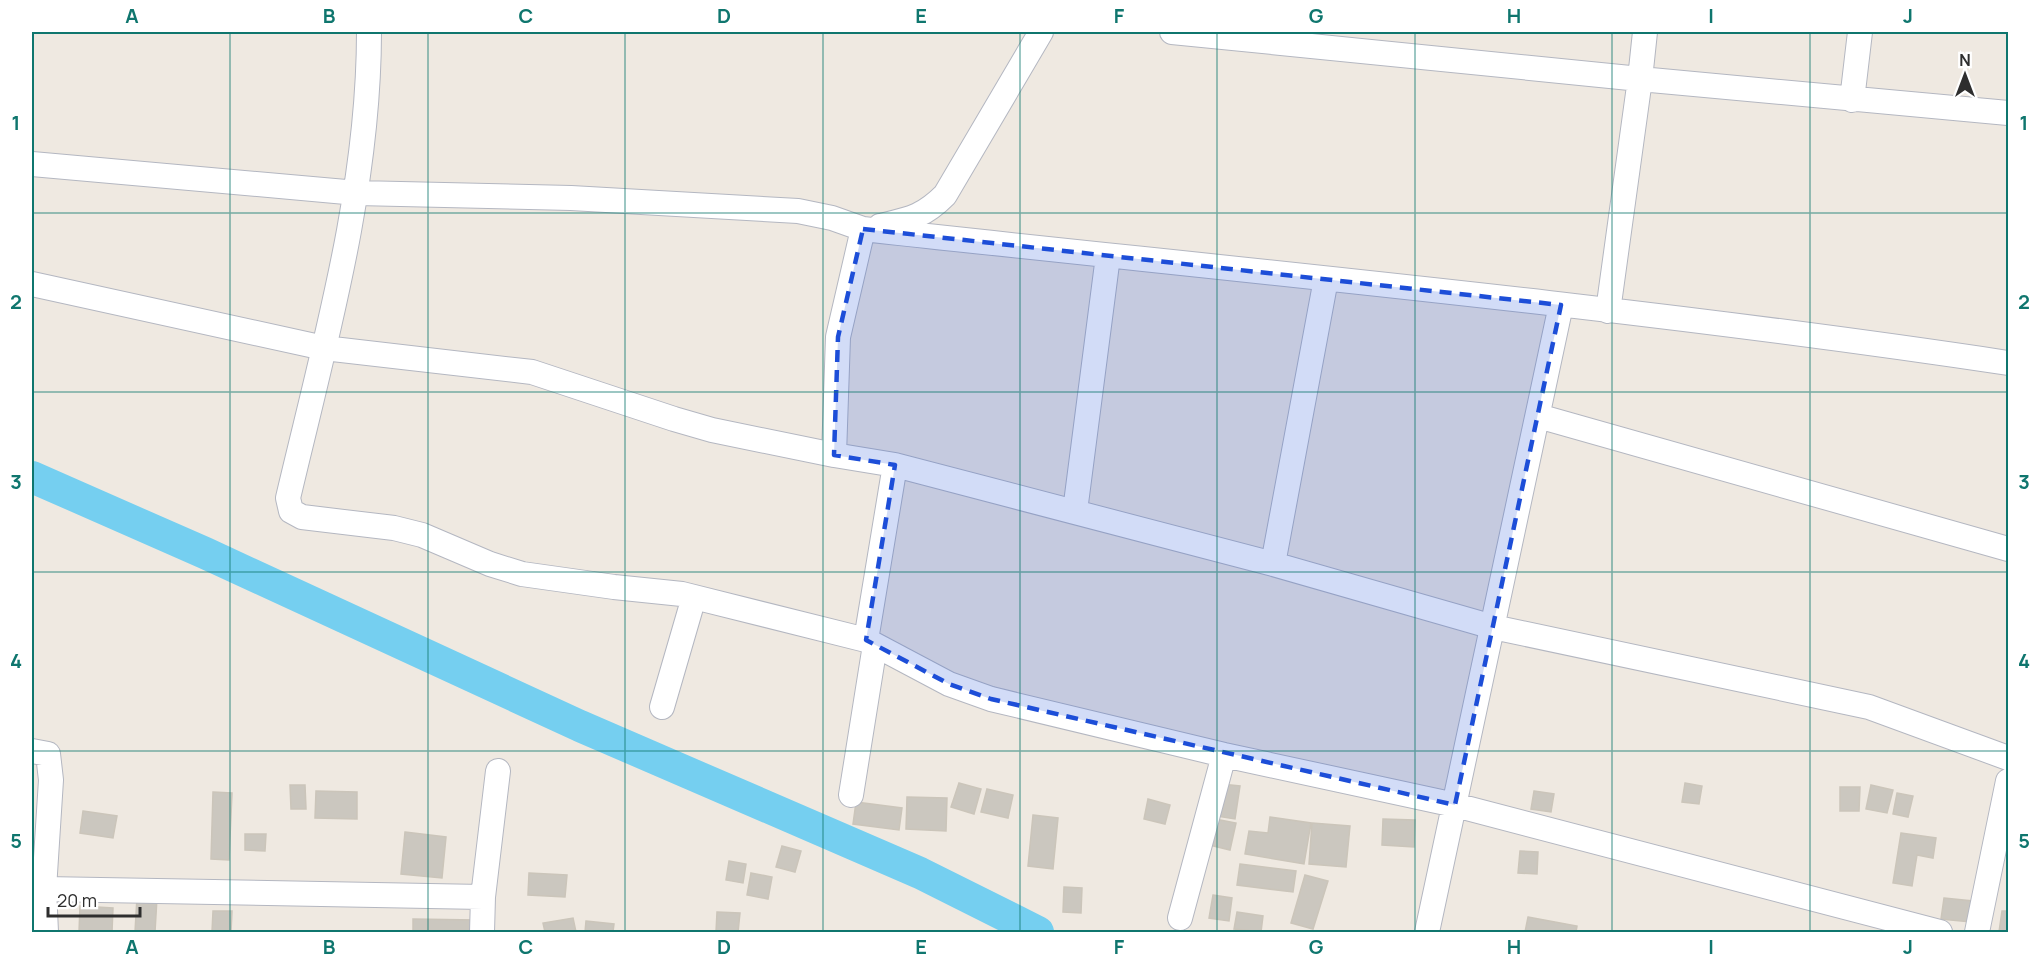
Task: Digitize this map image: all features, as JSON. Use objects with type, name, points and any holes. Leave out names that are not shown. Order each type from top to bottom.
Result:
[{"type":"street","points":[[369,32],[369,73],[357,193],[324,348],[288,498],[291,511],[302,517],[394,528],[422,535],[490,564],[522,574],[694,597],[871,643],[949,684],[991,699],[1224,755],[1455,805],[1940,933]]},
{"type":"street","points":[[863,229],[910,219],[929,210],[945,195],[1041,32]]},
{"type":"street","points":[[1172,32],[2008,113]]},
{"type":"street","points":[[1608,311],[1645,32]]},
{"type":"street","points":[[1852,99],[1860,32]]},
{"type":"street","points":[[32,164],[357,193],[571,198],[798,211],[832,218],[863,229],[1561,305],[1862,341],[2008,363]]},
{"type":"street","points":[[834,455],[838,337],[863,229]]},
{"type":"street","points":[[1075,511],[1108,256]]},
{"type":"street","points":[[1273,564],[1326,279]]},
{"type":"street","points":[[32,284],[324,348],[532,372],[684,422],[834,455],[895,465],[1273,564],[1493,627],[1869,707],[2008,758]]},
{"type":"street","points":[[1427,933],[1561,305]]},
{"type":"street","points":[[1538,416],[2008,549]]},
{"type":"street","points":[[850,795],[895,465]]},
{"type":"street","points":[[662,707],[694,597]]},
{"type":"street","points":[[32,751],[48,754],[51,780],[44,889],[46,933]]},
{"type":"street","points":[[1180,918],[1224,755]]},
{"type":"street","points":[[482,933],[483,897],[498,771]]},
{"type":"street","points":[[1977,933],[2008,781]]},
{"type":"street","points":[[44,889],[483,897]]},
{"type":"highlighted area","points":[[863,229],[1561,305],[1455,805],[991,699],[949,684],[866,640],[895,465],[834,455],[838,337]]},
{"type":"building","points":[[959,783],[981,789],[974,814],[951,807]]},
{"type":"building","points":[[1685,783],[1702,786],[1699,804],[1682,802]]},
{"type":"building","points":[[1221,784],[1240,786],[1235,819],[1216,816]]},
{"type":"building","points":[[290,785],[305,785],[306,809],[291,809]]},
{"type":"building","points":[[1871,785],[1893,790],[1887,813],[1866,809]]},
{"type":"building","points":[[1840,787],[1860,787],[1859,811],[1840,811]]},
{"type":"building","points":[[987,789],[1013,795],[1008,818],[981,812]]},
{"type":"building","points":[[316,791],[357,792],[357,819],[315,818]]},
{"type":"building","points":[[1534,791],[1554,794],[1551,812],[1531,809]]},
{"type":"building","points":[[213,792],[232,793],[229,860],[211,859]]},
{"type":"building","points":[[1897,793],[1913,796],[1908,817],[1893,814]]},
{"type":"building","points":[[907,797],[947,798],[946,831],[906,829]]},
{"type":"building","points":[[1148,799],[1170,805],[1165,824],[1144,819]]},
{"type":"building","points":[[856,802],[902,808],[899,830],[853,824]]},
{"type":"building","points":[[83,811],[117,816],[113,838],[80,833]]},
{"type":"building","points":[[1033,815],[1058,818],[1053,869],[1028,866]]},
{"type":"building","points":[[1270,817],[1311,823],[1304,864],[1245,854],[1249,831],[1268,833]]},
{"type":"building","points":[[1210,818],[1236,823],[1230,850],[1205,844]]},
{"type":"building","points":[[1383,819],[1415,820],[1414,847],[1382,845]]},
{"type":"building","points":[[1312,823],[1350,826],[1346,867],[1309,864]]},
{"type":"building","points":[[405,832],[446,837],[442,878],[401,874]]},
{"type":"building","points":[[1901,833],[1936,838],[1933,858],[1917,855],[1912,886],[1893,883]]},
{"type":"building","points":[[245,834],[266,834],[265,851],[245,850]]},
{"type":"building","points":[[782,846],[801,851],[795,872],[776,867]]},
{"type":"building","points":[[1520,851],[1538,852],[1537,874],[1518,873]]},
{"type":"building","points":[[729,861],[746,864],[743,883],[726,880]]},
{"type":"building","points":[[1240,864],[1296,871],[1293,892],[1237,885]]},
{"type":"building","points":[[529,873],[567,875],[565,897],[528,895]]},
{"type":"building","points":[[751,873],[772,877],[768,899],[747,895]]},
{"type":"building","points":[[1305,875],[1328,881],[1313,929],[1291,923]]},
{"type":"building","points":[[1064,887],[1082,888],[1081,913],[1063,912]]},
{"type":"building","points":[[1213,895],[1232,898],[1229,921],[1209,918]]},
{"type":"building","points":[[137,897],[157,898],[155,932],[135,932]]},
{"type":"building","points":[[1944,898],[1973,901],[1971,922],[1941,919]]},
{"type":"building","points":[[80,906],[113,908],[112,932],[79,932]]},
{"type":"building","points":[[213,911],[232,911],[231,932],[212,932]]},
{"type":"building","points":[[2002,911],[2008,911],[2008,932],[1999,932]]},
{"type":"building","points":[[717,912],[740,913],[738,932],[716,932]]},
{"type":"building","points":[[1237,912],[1263,916],[1261,932],[1234,929]]},
{"type":"building","points":[[1528,917],[1577,926],[1576,932],[1525,932]]},
{"type":"building","points":[[573,918],[576,932],[545,932],[543,923]]},
{"type":"building","points":[[413,919],[476,920],[476,932],[413,932]]},
{"type":"building","points":[[586,921],[614,924],[613,932],[585,932]]},
{"type":"waterway","points":[[32,477],[205,553],[580,726],[920,873],[1038,932]]}]
